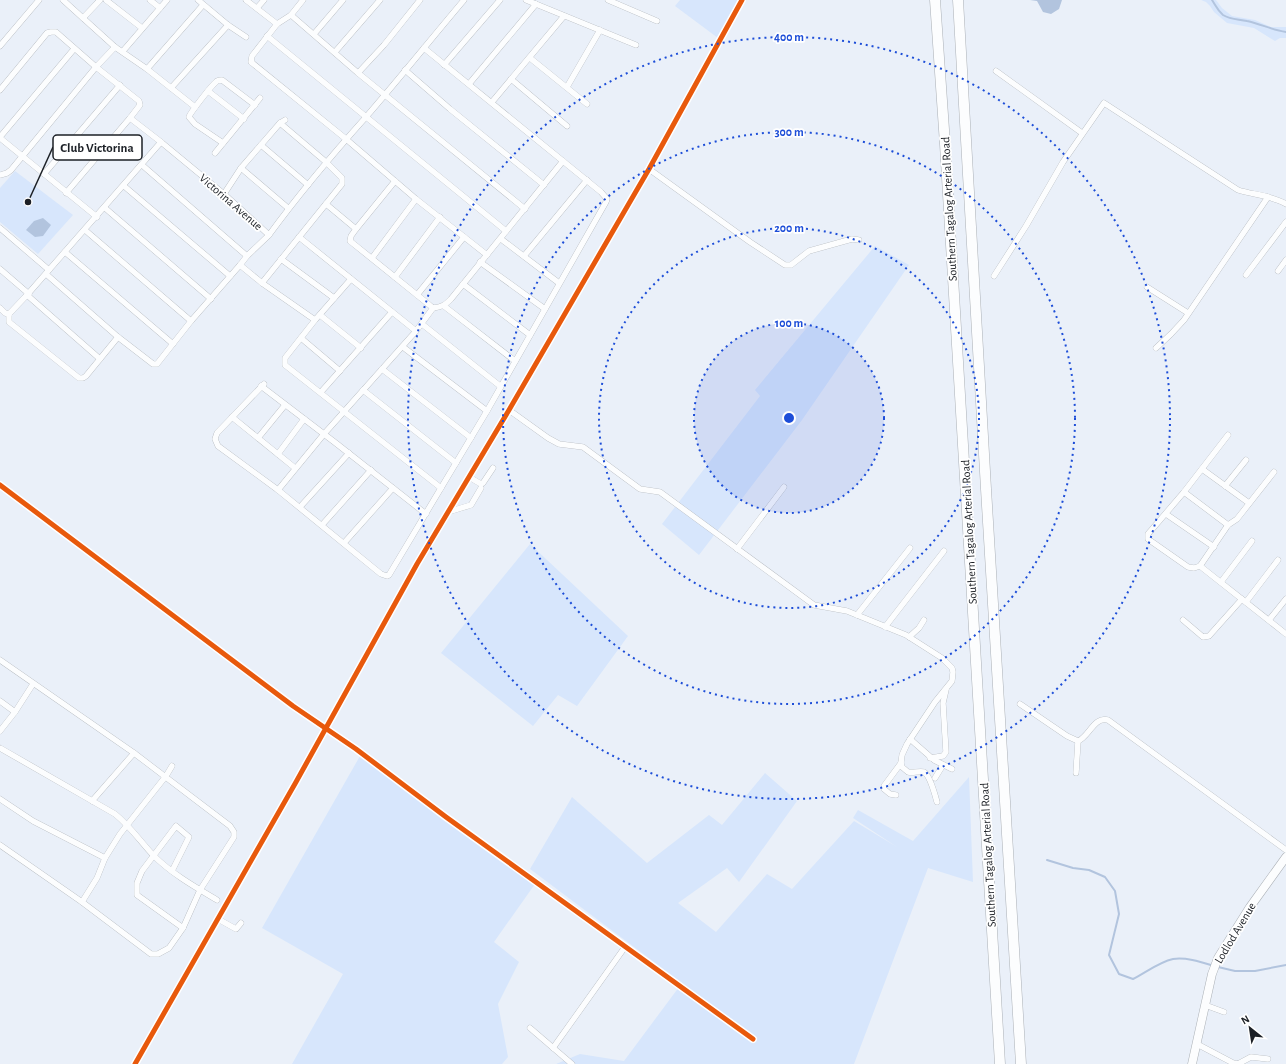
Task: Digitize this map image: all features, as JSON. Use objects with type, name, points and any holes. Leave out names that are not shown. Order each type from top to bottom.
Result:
[{"type":"highway","name":"Southern Tagalog Arterial Road","points":[[935,0],[946,152],[1000,1064]]},
{"type":"highway","name":"Southern Tagalog Arterial Road","points":[[958,0],[985,482],[1021,1064]]},
{"type":"main road","name":"Lodlod Avenue","points":[[1192,1064],[1212,974],[1218,958],[1250,907],[1286,857]]},
{"type":"street","points":[[0,46],[40,0]]},
{"type":"street","points":[[63,0],[115,47],[147,69],[195,107]]},
{"type":"street","points":[[83,18],[100,0]]},
{"type":"street","points":[[106,0],[142,28]]},
{"type":"street","points":[[150,0],[160,8]]},
{"type":"street","points":[[122,51],[167,0]]},
{"type":"street","points":[[198,0],[228,25],[246,37]]},
{"type":"street","points":[[246,0],[277,24]]},
{"type":"street","points":[[257,8],[264,0]]},
{"type":"street","points":[[303,0],[291,15],[277,24],[267,36],[252,56],[252,62],[416,199],[487,255]]},
{"type":"street","points":[[314,34],[343,0]]},
{"type":"street","points":[[335,52],[380,0]]},
{"type":"street","points":[[358,73],[384,45],[420,0]]},
{"type":"street","name":"Victorina Avenue","points":[[130,118],[224,194],[269,235],[288,208],[326,162],[464,0]]},
{"type":"street","points":[[444,65],[500,0]]},
{"type":"street","points":[[526,0],[636,45]]},
{"type":"street","points":[[608,0],[657,21]]},
{"type":"street","points":[[135,1064],[326,729],[417,564],[509,410],[649,169],[742,0]]},
{"type":"street","points":[[469,84],[536,4]]},
{"type":"street","points":[[147,69],[203,5]]},
{"type":"street","points":[[291,15],[358,73],[525,210]]},
{"type":"street","points":[[492,102],[564,16]]},
{"type":"street","points":[[171,88],[228,25]]},
{"type":"street","points":[[567,87],[600,30]]},
{"type":"street","points":[[0,90],[48,33],[56,32],[96,68],[139,101],[140,105],[130,118],[66,193]]},
{"type":"street","points":[[267,36],[506,231]]},
{"type":"street","points":[[0,175],[7,173],[22,157],[115,47]]},
{"type":"street","points":[[424,48],[605,195],[607,199],[606,202],[487,411],[392,572],[387,576],[381,574],[300,507],[218,446],[215,439],[217,433],[262,385],[285,405],[426,514]]},
{"type":"street","points":[[74,49],[0,138],[66,193],[97,216]]},
{"type":"street","points":[[530,58],[587,104]]},
{"type":"street","points":[[405,70],[450,109],[544,185]]},
{"type":"street","points":[[996,71],[1082,133]]},
{"type":"street","points":[[511,79],[567,126]]},
{"type":"street","points":[[223,144],[189,117],[195,107],[216,81],[222,80],[255,105]]},
{"type":"street","points":[[44,174],[120,85]]},
{"type":"street","points":[[208,91],[244,119]]},
{"type":"street","points":[[215,153],[260,98]]},
{"type":"street","points":[[994,276],[1026,226],[1055,174],[1104,103],[1238,190],[1276,198],[1286,204]]},
{"type":"street","points":[[224,194],[241,168],[282,122],[342,178],[342,184],[262,283]]},
{"type":"street","points":[[118,337],[86,376],[79,378],[9,322],[9,314],[28,295],[105,208],[161,142]]},
{"type":"street","points":[[261,145],[308,185]]},
{"type":"street","points":[[278,490],[324,434],[416,331],[434,308],[444,306],[451,299],[480,262],[525,210],[562,161]]},
{"type":"street","points":[[142,165],[247,256]]},
{"type":"street","points":[[241,168],[288,208]]},
{"type":"street","points":[[649,169],[750,242],[785,265],[791,265],[809,251],[852,239],[858,240]]},
{"type":"street","points":[[524,256],[587,180]]},
{"type":"street","points":[[395,181],[356,229],[350,241],[434,308]]},
{"type":"street","points":[[124,186],[230,276]]},
{"type":"street","points":[[1156,348],[1171,334],[1188,313],[1268,197]]},
{"type":"street","points":[[372,258],[416,199]]},
{"type":"street","points":[[326,204],[356,229]]},
{"type":"street","points":[[105,208],[211,299]]},
{"type":"street","points":[[395,277],[440,217]]},
{"type":"street","points":[[1246,276],[1286,222]]},
{"type":"street","points":[[0,228],[118,337],[153,364],[157,364],[191,321],[247,256],[269,235]]},
{"type":"street","points":[[85,230],[191,321]]},
{"type":"street","points":[[299,237],[416,331]]},
{"type":"street","points":[[417,295],[464,237]]},
{"type":"street","points":[[500,239],[559,283]]},
{"type":"street","points":[[65,252],[173,344]]},
{"type":"street","points":[[281,259],[334,298]]},
{"type":"street","points":[[1278,271],[1286,260]]},
{"type":"street","points":[[480,262],[545,309]]},
{"type":"street","points":[[240,265],[262,283],[315,320]]},
{"type":"street","points":[[0,268],[100,359]]},
{"type":"street","points":[[351,278],[300,338],[285,358],[285,365],[441,488]]},
{"type":"street","points":[[463,284],[530,335]]},
{"type":"street","points":[[1147,287],[1188,313]]},
{"type":"street","points":[[444,306],[515,361]]},
{"type":"street","points":[[0,308],[9,314]]},
{"type":"street","points":[[321,392],[392,312]]},
{"type":"street","points":[[320,315],[361,348]]},
{"type":"street","points":[[422,324],[500,386]]},
{"type":"street","points":[[300,338],[340,371]]},
{"type":"street","points":[[402,347],[487,411]]},
{"type":"street","points":[[382,369],[471,438]]},
{"type":"street","points":[[363,390],[456,463]]},
{"type":"street","points":[[258,438],[285,405]]},
{"type":"street","points":[[509,410],[548,438],[559,444],[583,447],[640,489],[660,492],[814,605],[847,611],[858,615],[909,637],[942,658],[952,668],[952,682],[935,702],[910,739],[902,755],[901,763],[884,786],[886,792],[896,795]]},
{"type":"street","points":[[232,417],[295,468]]},
{"type":"street","points":[[278,454],[304,419]]},
{"type":"street","points":[[1228,435],[1184,492],[1148,534],[1148,539],[1188,567],[1194,568],[1200,566],[1228,525],[1237,519],[1274,472]]},
{"type":"street","points":[[300,507],[349,453]]},
{"type":"street","points":[[1225,486],[1246,460]]},
{"type":"street","points":[[469,477],[481,484],[484,483],[493,468]]},
{"type":"street","points":[[1202,469],[1249,503]]},
{"type":"street","points":[[322,525],[371,470]]},
{"type":"street","points":[[0,485],[326,729],[356,749],[446,817],[753,1039]]},
{"type":"street","points":[[737,549],[784,487]]},
{"type":"street","points":[[344,543],[393,488]]},
{"type":"street","points":[[448,512],[471,505],[481,488]]},
{"type":"street","points":[[1184,492],[1228,525]]},
{"type":"street","points":[[1166,514],[1214,547]]},
{"type":"street","points":[[1221,582],[1252,541]]},
{"type":"street","points":[[858,615],[910,548]]},
{"type":"street","points":[[885,627],[944,551]]},
{"type":"street","points":[[1183,620],[1203,637],[1207,638],[1244,601],[1278,560]]},
{"type":"street","points":[[1200,566],[1286,634]]},
{"type":"street","points":[[1269,620],[1286,599]]},
{"type":"street","points":[[909,637],[924,620]]},
{"type":"street","points":[[0,660],[166,776],[230,826],[234,832],[234,837],[200,890],[183,928],[169,948],[158,954],[151,954],[82,902],[0,845]]},
{"type":"street","points":[[0,731],[15,712],[33,684]]},
{"type":"street","points":[[930,758],[943,756],[946,752],[943,703],[946,688]]},
{"type":"street","points":[[0,700],[15,712]]},
{"type":"street","points":[[1020,704],[1078,742]]},
{"type":"street","points":[[1076,773],[1078,742],[1086,736],[1098,722],[1101,720],[1108,720],[1286,850]]},
{"type":"street","points":[[910,739],[930,758],[952,768]]},
{"type":"street","points":[[0,748],[115,814],[127,825],[153,855],[172,871],[217,900]]},
{"type":"street","points":[[92,801],[134,753]]},
{"type":"street","points":[[901,763],[902,767],[908,772],[926,773],[937,802]]},
{"type":"street","points":[[935,778],[943,765]]},
{"type":"street","points":[[82,902],[97,878],[105,858],[127,825],[166,776],[172,766]]},
{"type":"street","points":[[0,799],[33,821],[105,858]]},
{"type":"street","points":[[172,871],[188,837],[176,826],[142,871],[137,883],[137,895],[183,928]]},
{"type":"street","points":[[218,919],[236,929],[241,923]]},
{"type":"street","points":[[553,1048],[625,946]]},
{"type":"street","points":[[1205,1005],[1224,1012]]},
{"type":"street","points":[[530,1028],[572,1064]]},
{"type":"street","points":[[1197,1044],[1233,1063],[1238,1064],[1251,1057],[1268,1059]]},
{"type":"shaded area","points":[[680,0],[739,0],[718,38],[675,6]]},
{"type":"shaded area","points":[[1030,0],[1062,0],[1059,9],[1051,14],[1043,12],[1037,1]]},
{"type":"shaded area","points":[[1201,0],[1216,0],[1222,8],[1232,16],[1255,20],[1271,27],[1286,27],[1286,38],[1280,38],[1275,41],[1254,28],[1227,23],[1214,12],[1206,2]]},
{"type":"shaded area","points":[[15,171],[73,215],[38,254],[0,222],[0,188]]},
{"type":"shaded area","points":[[43,218],[51,225],[43,236],[35,237],[26,230],[34,221]]},
{"type":"shaded area","points":[[875,246],[909,265],[802,420],[699,555],[662,524],[760,396],[755,390]]},
{"type":"shaded area","points":[[530,544],[628,636],[577,706],[558,695],[533,726],[441,653]]},
{"type":"shaded area","points":[[360,756],[535,884],[494,942],[519,962],[498,1004],[508,1057],[502,1064],[292,1064],[343,974],[262,928]]},
{"type":"shaded area","points":[[765,773],[797,801],[739,882],[727,868],[678,903],[716,932],[767,874],[792,889],[854,821],[897,847],[853,818],[858,810],[913,841],[969,777],[973,882],[928,868],[854,1064],[556,1064],[580,1054],[624,1061],[682,983],[530,869],[572,797],[647,863],[709,815],[722,825]]},
{"type":"waterway","points":[[1212,0],[1219,11],[1226,17],[1244,20],[1286,32]]},
{"type":"waterway","points":[[1047,860],[1073,868],[1089,870],[1105,877],[1115,891],[1119,914],[1109,955],[1119,974],[1133,979],[1152,968],[1173,959],[1194,960],[1214,966]]},
{"type":"waterway","points":[[1218,967],[1235,971],[1255,971],[1286,965]]},
{"type":"cycle path","points":[[135,1064],[296,782],[417,564],[509,410],[649,169],[742,0]]},
{"type":"cycle path","points":[[0,485],[293,706],[356,749],[446,817],[753,1039]]},
{"type":"place","name":"Club Victorina","points":[[28,202]]}]
